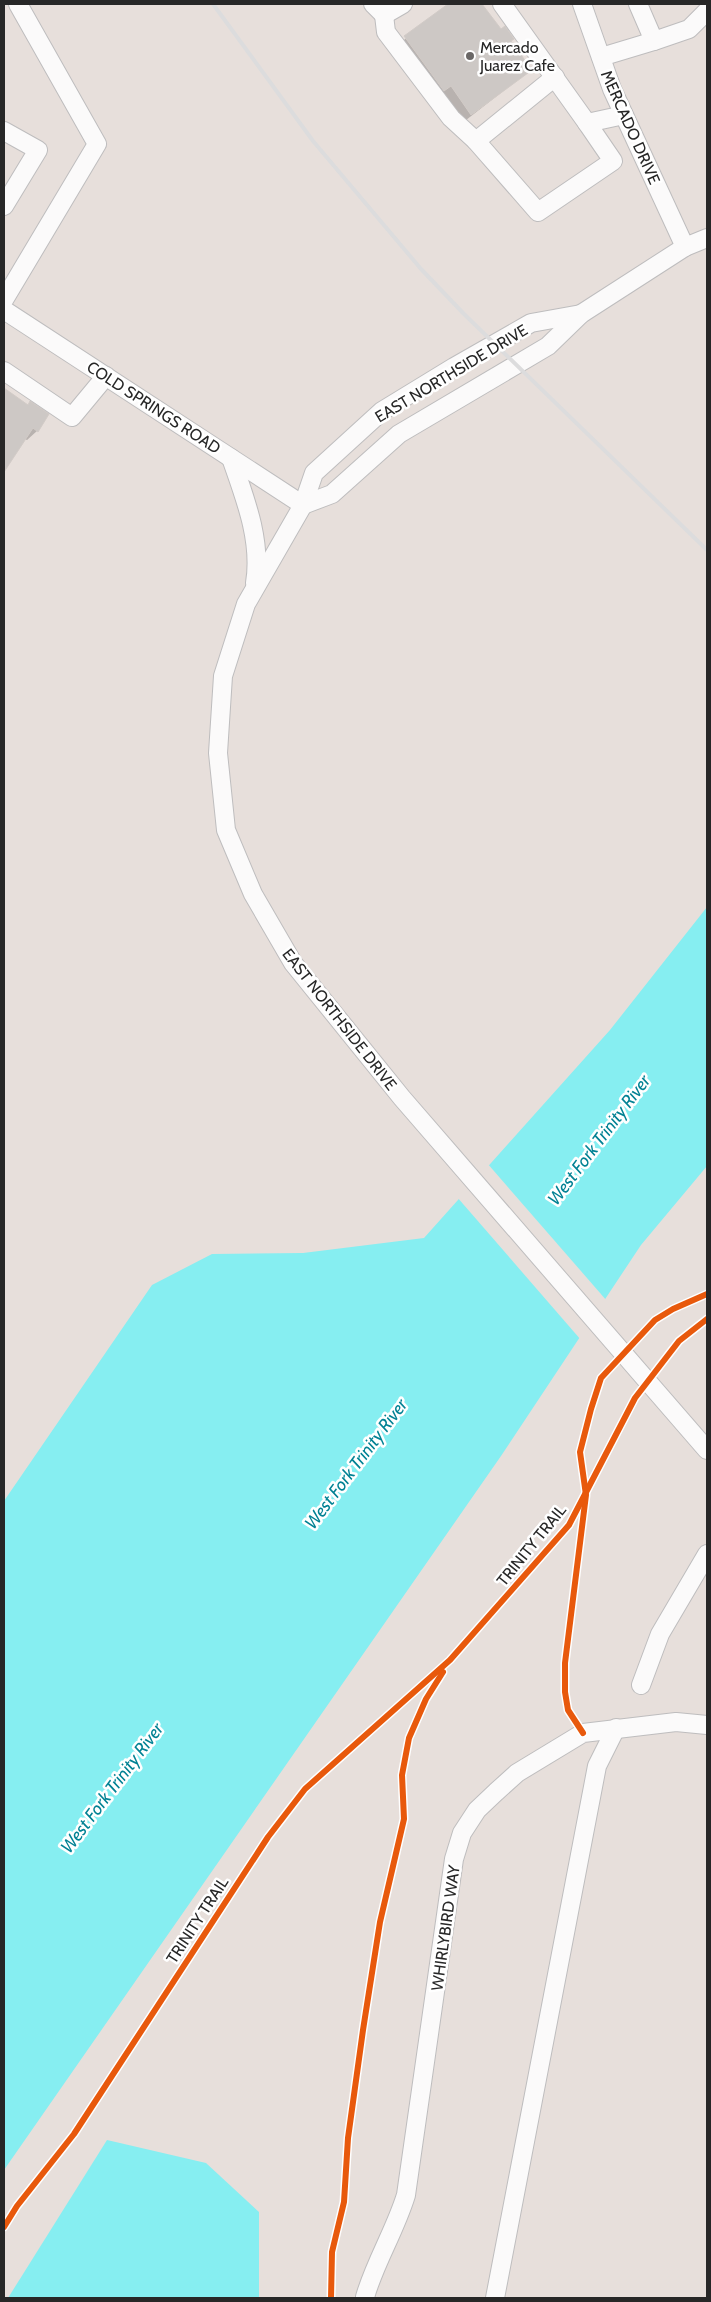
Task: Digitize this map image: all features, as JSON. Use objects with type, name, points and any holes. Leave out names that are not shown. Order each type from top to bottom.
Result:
[{"type":"street","points":[[4,300],[97,144],[18,4]]},
{"type":"street","points":[[403,4],[379,9],[386,32],[451,118],[476,141],[538,212],[613,161],[555,76],[502,4]]},
{"type":"street","name":"MERCADO DRIVE","points":[[582,4],[624,115],[685,247]]},
{"type":"street","points":[[638,4],[654,41]]},
{"type":"street","points":[[601,57],[688,29],[707,11]]},
{"type":"street","points":[[476,141],[555,76]]},
{"type":"street","points":[[587,123],[624,115]]},
{"type":"street","points":[[4,130],[38,150],[4,206]]},
{"type":"street","name":"EAST NORTHSIDE DRIVE","points":[[303,505],[332,494],[399,434],[468,391],[548,346],[581,314],[685,247],[707,238]]},
{"type":"street","name":"COLD SPRINGS ROAD","points":[[4,310],[303,505]]},
{"type":"street","name":"EAST NORTHSIDE DRIVE","points":[[581,314],[531,323],[454,367],[382,411],[314,473],[303,505],[246,604],[224,676],[218,753],[226,830],[253,894],[293,963],[402,1098],[707,1450]]},
{"type":"street","points":[[4,371],[72,417],[106,376]]},
{"type":"street","points":[[231,458],[245,499],[255,541],[258,569],[255,586]]},
{"type":"street","points":[[641,1685],[660,1634],[707,1554]]},
{"type":"street","name":"WHIRLYBIRD WAY","points":[[365,2297],[373,2269],[397,2224],[406,2195],[454,1859],[462,1833],[477,1810],[517,1773],[584,1733],[676,1722],[707,1725]]},
{"type":"street","points":[[495,2298],[597,1766],[616,1728]]},
{"type":"water","name":"West Fork Trinity River","points":[[707,907],[707,1166],[641,1245],[501,1456],[4,2170],[4,1501],[152,1285],[212,1254],[303,1253],[424,1238],[610,1030]]},
{"type":"water","points":[[107,2140],[206,2163],[259,2212],[259,2298],[8,2298]]},
{"type":"pier","points":[[487,1163],[607,1301],[581,1340],[457,1197]]},
{"type":"building","name":"Mercado Juarez Cafe","points":[[448,4],[482,4],[501,29],[505,26],[514,39],[511,41],[532,70],[471,115],[451,86],[444,91],[404,36]]},
{"type":"building","points":[[4,388],[28,405],[30,401],[49,414],[38,432],[33,428],[4,472]]},
{"type":"railway","points":[[213,4],[313,141],[421,269],[464,314],[707,550]]},
{"type":"cycle path","points":[[583,1733],[568,1710],[565,1692],[565,1663],[586,1495],[580,1452],[591,1409],[601,1378],[655,1320],[673,1309],[707,1294]]},
{"type":"cycle path","name":"TRINITY TRAIL","points":[[4,2227],[17,2206],[74,2134],[268,1837],[305,1789],[450,1660],[569,1525],[635,1398],[679,1341],[707,1319]]},
{"type":"cycle path","points":[[331,2298],[332,2252],[344,2202],[348,2138],[363,2030],[380,1922],[404,1819],[402,1775],[409,1738],[426,1699],[443,1672]]},
{"type":"place","name":"Mercado Juarez Cafe","points":[[470,56]]}]
